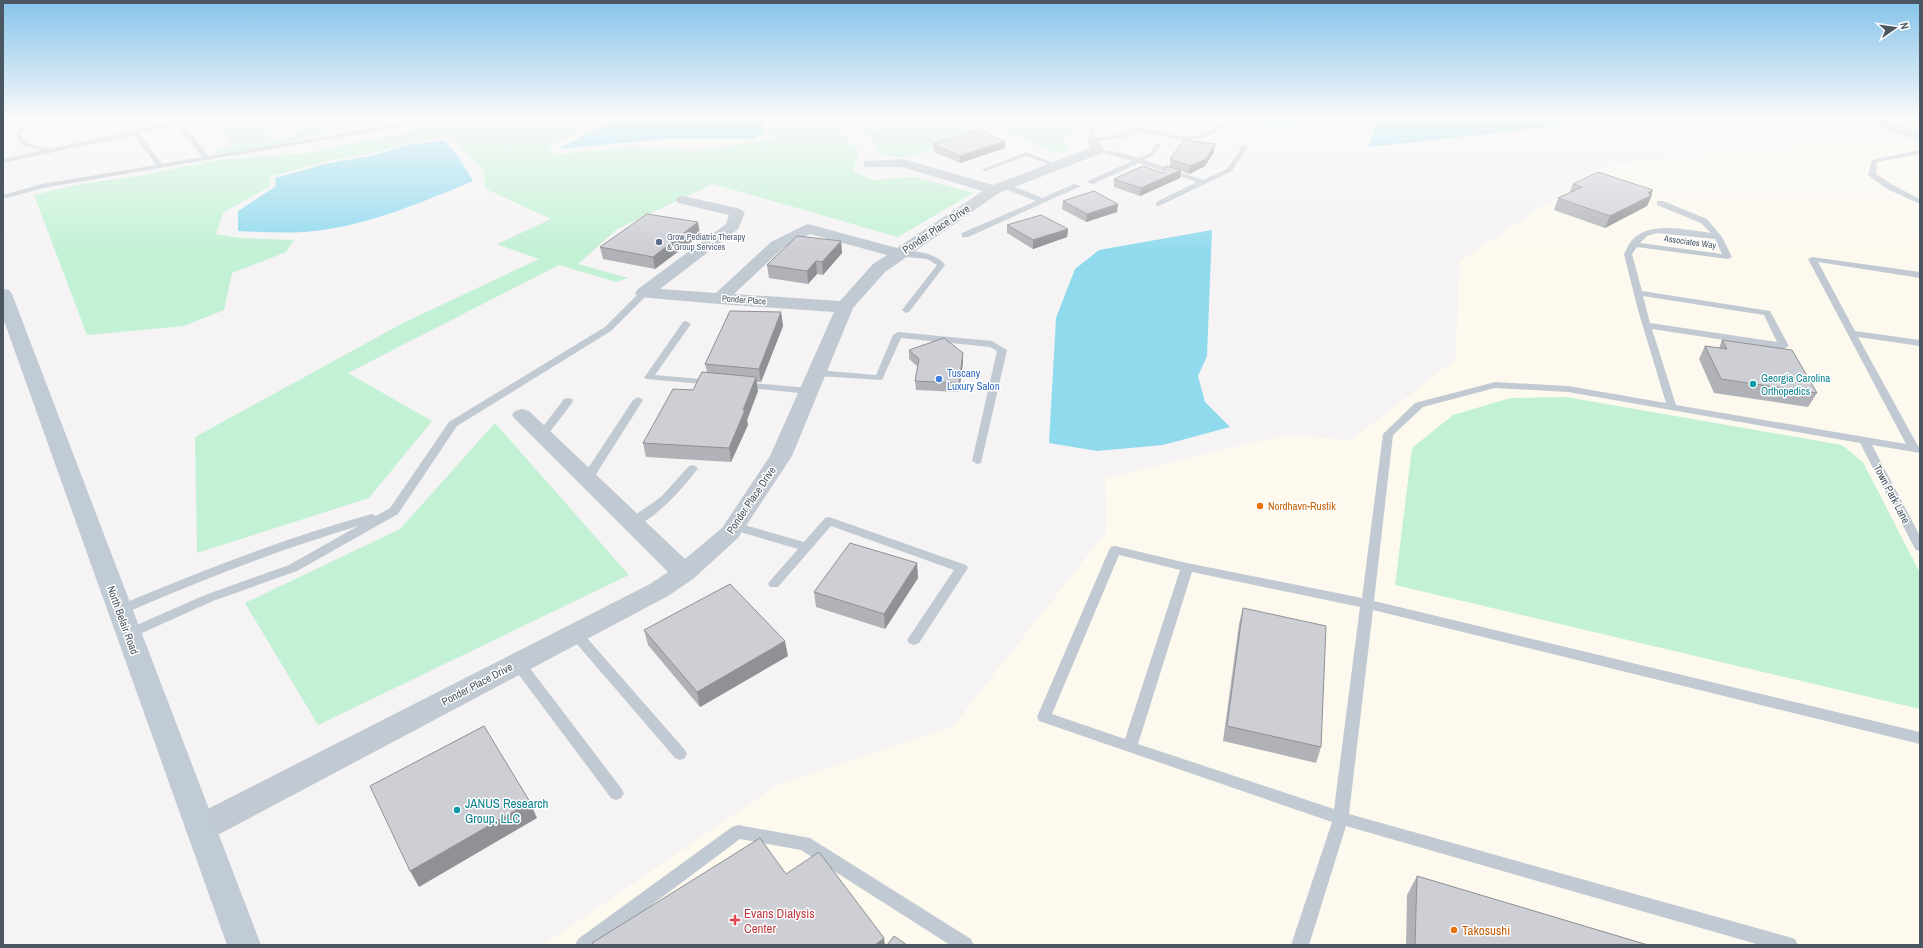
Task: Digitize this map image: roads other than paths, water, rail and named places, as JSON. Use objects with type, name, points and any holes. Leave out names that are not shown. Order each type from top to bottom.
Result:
[{"type":"main road","name":"North Belair Road","points":[[3,294],[244,945]]},
{"type":"street","points":[[870,164],[895,163]]},
{"type":"street","points":[[904,163],[1000,188]]},
{"type":"street","name":"Ponder Place Drive","points":[[201,828],[659,590],[684,574],[730,533],[781,456],[845,307],[879,268],[1000,188],[1058,166],[1062,163]]},
{"type":"street","points":[[644,294],[733,226],[737,213],[683,200]]},
{"type":"street","points":[[719,298],[777,245],[808,229],[900,254]]},
{"type":"street","name":"Ponder Place","points":[[644,294],[845,307]]},
{"type":"street","points":[[522,415],[684,574]]},
{"type":"lane","points":[[3,198],[42,186],[120,174],[174,163]]},
{"type":"lane","points":[[984,170],[1002,163]]},
{"type":"lane","points":[[1051,163],[1058,166]]},
{"type":"lane","points":[[1090,182],[1133,163]]},
{"type":"lane","points":[[1145,163],[1203,182]]},
{"type":"lane","points":[[1159,204],[1230,170],[1234,163]]},
{"type":"lane","points":[[1874,163],[1872,175],[1890,187],[1920,202]]},
{"type":"lane","points":[[966,235],[1077,186]]},
{"type":"lane","points":[[1000,188],[1042,201]]},
{"type":"lane","points":[[1660,203],[1704,221],[1718,237]]},
{"type":"lane","name":"Associates Way","points":[[1659,228],[1718,237],[1728,257],[1634,244],[1647,232],[1659,228]]},
{"type":"lane","points":[[1634,244],[1628,254],[1647,326],[1672,407]]},
{"type":"lane","points":[[900,254],[932,258],[938,260],[941,265],[906,310]]},
{"type":"lane","points":[[1917,450],[1851,333],[1812,259],[1920,275]]},
{"type":"lane","points":[[128,634],[209,598],[293,568],[394,511],[453,424],[608,329],[644,294]]},
{"type":"lane","points":[[1638,294],[1767,313],[1784,346],[1647,326]]},
{"type":"lane","points":[[686,324],[649,377],[717,383]]},
{"type":"lane","points":[[1851,333],[1920,343]]},
{"type":"lane","points":[[732,384],[813,382],[879,378],[898,334],[992,344],[1002,350],[977,461]]},
{"type":"lane","points":[[1300,945],[1341,818],[1388,434],[1419,405],[1495,385],[1568,389],[1917,450]]},
{"type":"lane","points":[[587,478],[638,400]]},
{"type":"lane","points":[[542,435],[568,401]]},
{"type":"lane","name":"Town Park Lane","points":[[1864,440],[1920,547]]},
{"type":"lane","points":[[632,523],[677,491],[693,468]]},
{"type":"lane","points":[[120,610],[198,577],[289,543],[394,511]]},
{"type":"lane","points":[[774,584],[829,520],[962,568],[914,640]]},
{"type":"lane","points":[[734,526],[806,547]]},
{"type":"lane","points":[[1789,945],[1341,818],[1044,717],[1115,550],[1187,567],[1367,604],[1920,738]]},
{"type":"lane","points":[[1130,747],[1187,567]]},
{"type":"lane","points":[[575,633],[680,754]]},
{"type":"lane","points":[[518,663],[616,793]]},
{"type":"lane","points":[[584,945],[738,832],[804,843],[965,945]]},
{"type":"water","points":[[462,163],[473,181],[395,212],[355,224],[314,231],[238,231],[238,211],[276,186],[275,178],[325,164]]},
{"type":"water","points":[[1212,230],[1207,356],[1198,376],[1205,402],[1230,427],[1163,445],[1097,451],[1049,443],[1056,318],[1075,269],[1099,250]]},
{"type":"place","name":"Grow Pediatric Therapy & Group Services","points":[[659,242]]},
{"type":"place","name":"Tuscany Luxury Salon","points":[[939,379]]},
{"type":"place","name":"Georgia Carolina Orthopedics","points":[[1753,384]]},
{"type":"place","name":"Nordhavn-Rustik","points":[[1260,506]]},
{"type":"place","name":"JANUS Research Group, LLC","points":[[457,810]]},
{"type":"place","name":"Evans Dialysis Center","points":[[735,920]]},
{"type":"place","name":"Takosushi","points":[[1454,930]]}]
